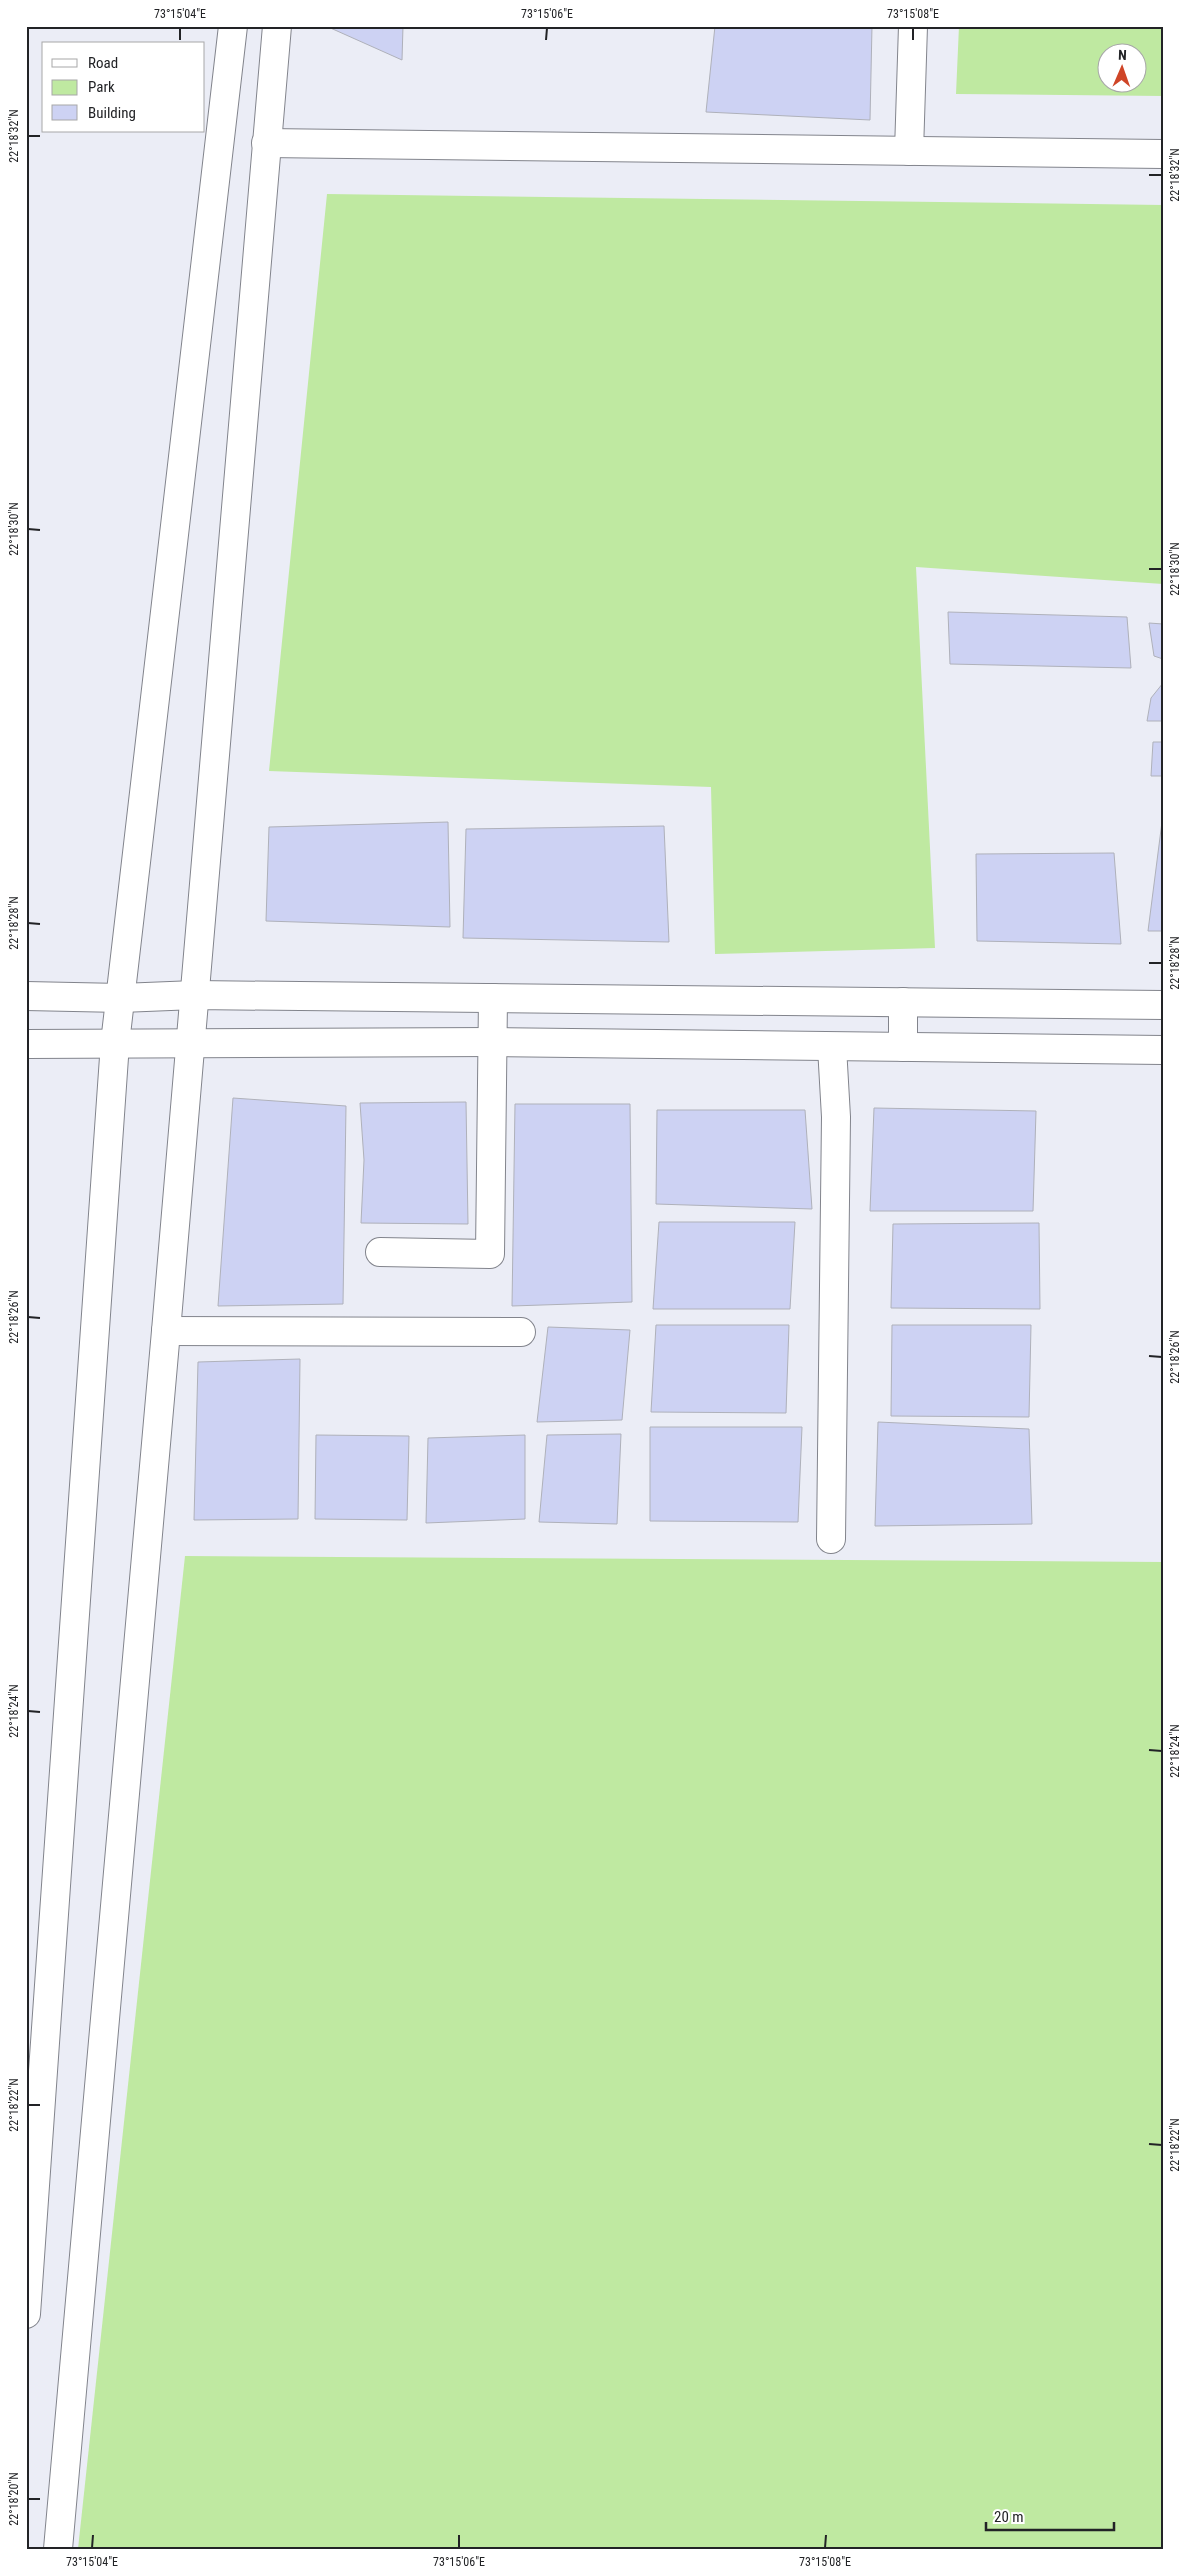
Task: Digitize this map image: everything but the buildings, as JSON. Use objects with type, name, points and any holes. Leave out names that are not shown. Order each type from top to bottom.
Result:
[{"type":"street","points":[[26,2314],[115,1042],[233,26]]},
{"type":"street","points":[[58,2549],[191,1044],[277,26]]},
{"type":"street","points":[[909,151],[912,26]]},
{"type":"street","points":[[266,143],[1163,154]]},
{"type":"street","points":[[26,996],[120,998],[194,995],[1163,1005]]},
{"type":"street","points":[[380,1252],[490,1254],[493,998]]},
{"type":"street","points":[[902,1047],[903,1002]]},
{"type":"street","points":[[26,1044],[115,1042],[191,1044],[493,1042],[1163,1050]]},
{"type":"street","points":[[831,1539],[836,1117],[832,1047]]},
{"type":"street","points":[[166,1331],[521,1332]]},
{"type":"green space","points":[[959,26],[1163,26],[1163,96],[956,94]]},
{"type":"green space","points":[[327,194],[1163,205],[1163,584],[916,567],[935,948],[715,954],[711,787],[269,771]]},
{"type":"green space","points":[[185,1556],[1163,1562],[1163,2549],[78,2549]]}]
